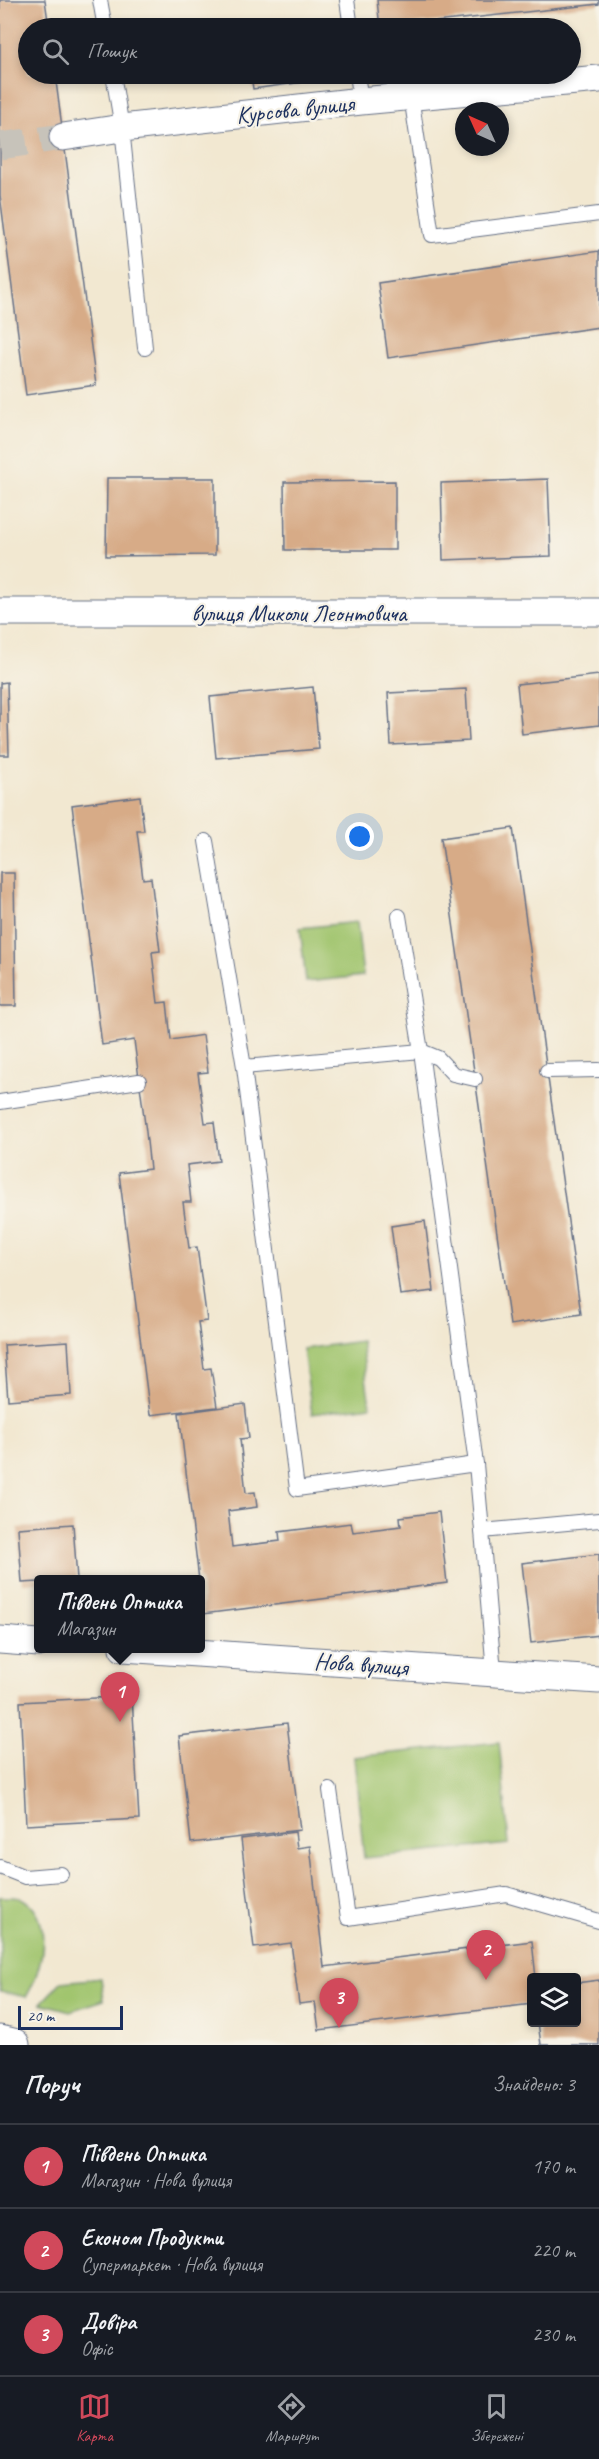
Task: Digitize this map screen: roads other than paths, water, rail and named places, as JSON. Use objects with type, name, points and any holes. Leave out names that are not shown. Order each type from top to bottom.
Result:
[{"type":"main road","points":[[0,2042],[13,2045]]},
{"type":"street","name":"Курсова вулиця","points":[[581,81],[599,79]]},
{"type":"street","name":"Курсова вулиця","points":[[63,137],[122,128],[361,101],[544,84]]},
{"type":"street","name":"вулиця Миколи Леонтовича","points":[[0,612],[599,612]]},
{"type":"street","points":[[0,1640],[34,1643]]},
{"type":"street","name":"Нова вулиця","points":[[200,1653],[599,1680]]},
{"type":"lane","points":[[100,0],[103,18]]},
{"type":"lane","points":[[347,0],[350,18]]},
{"type":"lane","points":[[115,84],[122,128],[145,348]]},
{"type":"lane","points":[[358,84],[361,101]]},
{"type":"lane","points":[[411,96],[432,235],[599,214]]},
{"type":"lane","points":[[206,841],[244,1067],[297,1488],[379,1479],[476,1464]]},
{"type":"lane","points":[[399,916],[421,1051],[476,1464],[494,1672]]},
{"type":"lane","points":[[244,1067],[421,1051],[438,1058],[453,1074],[475,1079]]},
{"type":"lane","points":[[547,1071],[599,1070]]},
{"type":"lane","points":[[0,1102],[139,1081]]},
{"type":"lane","points":[[482,1531],[599,1520]]},
{"type":"lane","points":[[330,1790],[348,1918],[506,1894],[599,1921]]},
{"type":"lane","points":[[0,1867],[25,1876],[61,1874]]},
{"type":"tunnel","points":[[0,146],[63,137]]},
{"type":"place","name":"Південь Оптика","points":[[120,1722]]},
{"type":"place","name":"Економ Продукти","points":[[486,1980]]},
{"type":"place","name":"Довіра","points":[[339,2028]]}]
